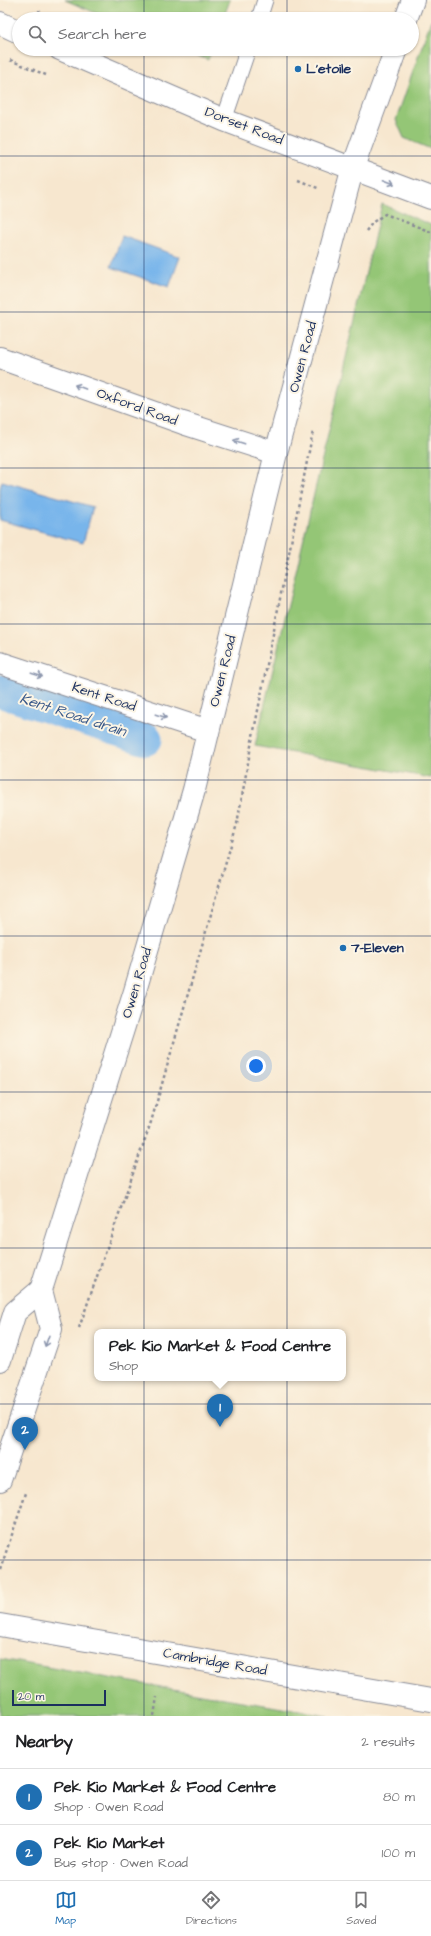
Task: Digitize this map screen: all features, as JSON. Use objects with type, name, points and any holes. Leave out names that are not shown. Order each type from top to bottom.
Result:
[{"type":"street","points":[[409,12],[413,0]]},
{"type":"street","points":[[0,23],[12,29]]},
{"type":"street","name":"Dorset Road","points":[[76,56],[224,120],[431,198]]},
{"type":"street","name":"Owen Road","points":[[42,1290],[135,991],[194,790],[276,453],[353,168],[393,56]]},
{"type":"street","name":"Oxford Road","points":[[0,358],[183,423],[276,453]]},
{"type":"street","name":"Kent Road","points":[[0,663],[208,731]]},
{"type":"street","points":[[0,1360],[15,1312],[42,1290],[51,1329],[0,1480]]},
{"type":"street","name":"Cambridge Road","points":[[0,1625],[431,1700]]},
{"type":"lane","points":[[261,12],[265,0]]},
{"type":"lane","points":[[224,120],[246,56]]},
{"type":"path","points":[[363,234],[373,222],[385,214],[431,232]]},
{"type":"path","points":[[77,1334],[151,1122],[237,824],[252,738],[314,424]]},
{"type":"path","points":[[0,1570],[27,1488]]},
{"type":"path","points":[[154,1716],[157,1697]]},
{"type":"green space","points":[[65,0],[230,0],[226,12],[93,12]]},
{"type":"green space","points":[[431,20],[431,149],[404,138],[396,120]]},
{"type":"green space","points":[[199,56],[209,56],[208,60]]},
{"type":"green space","points":[[382,204],[431,225],[431,778],[255,746]]},
{"type":"green space","points":[[0,1659],[328,1716],[0,1716]]},
{"type":"water","points":[[122,236],[180,257],[169,287],[111,267]]},
{"type":"water","points":[[2,481],[93,507],[83,543],[0,520],[0,489]]},
{"type":"waterway","name":"Kent Road drain","points":[[0,691],[146,739]]},
{"type":"place","name":"L'etoile","points":[[298,69]]},
{"type":"place","name":"7-Eleven","points":[[343,948]]},
{"type":"place","name":"Pek Kio Market & Food Centre","points":[[220,1427]]},
{"type":"place","name":"Pek Kio Market","points":[[25,1450]]}]
